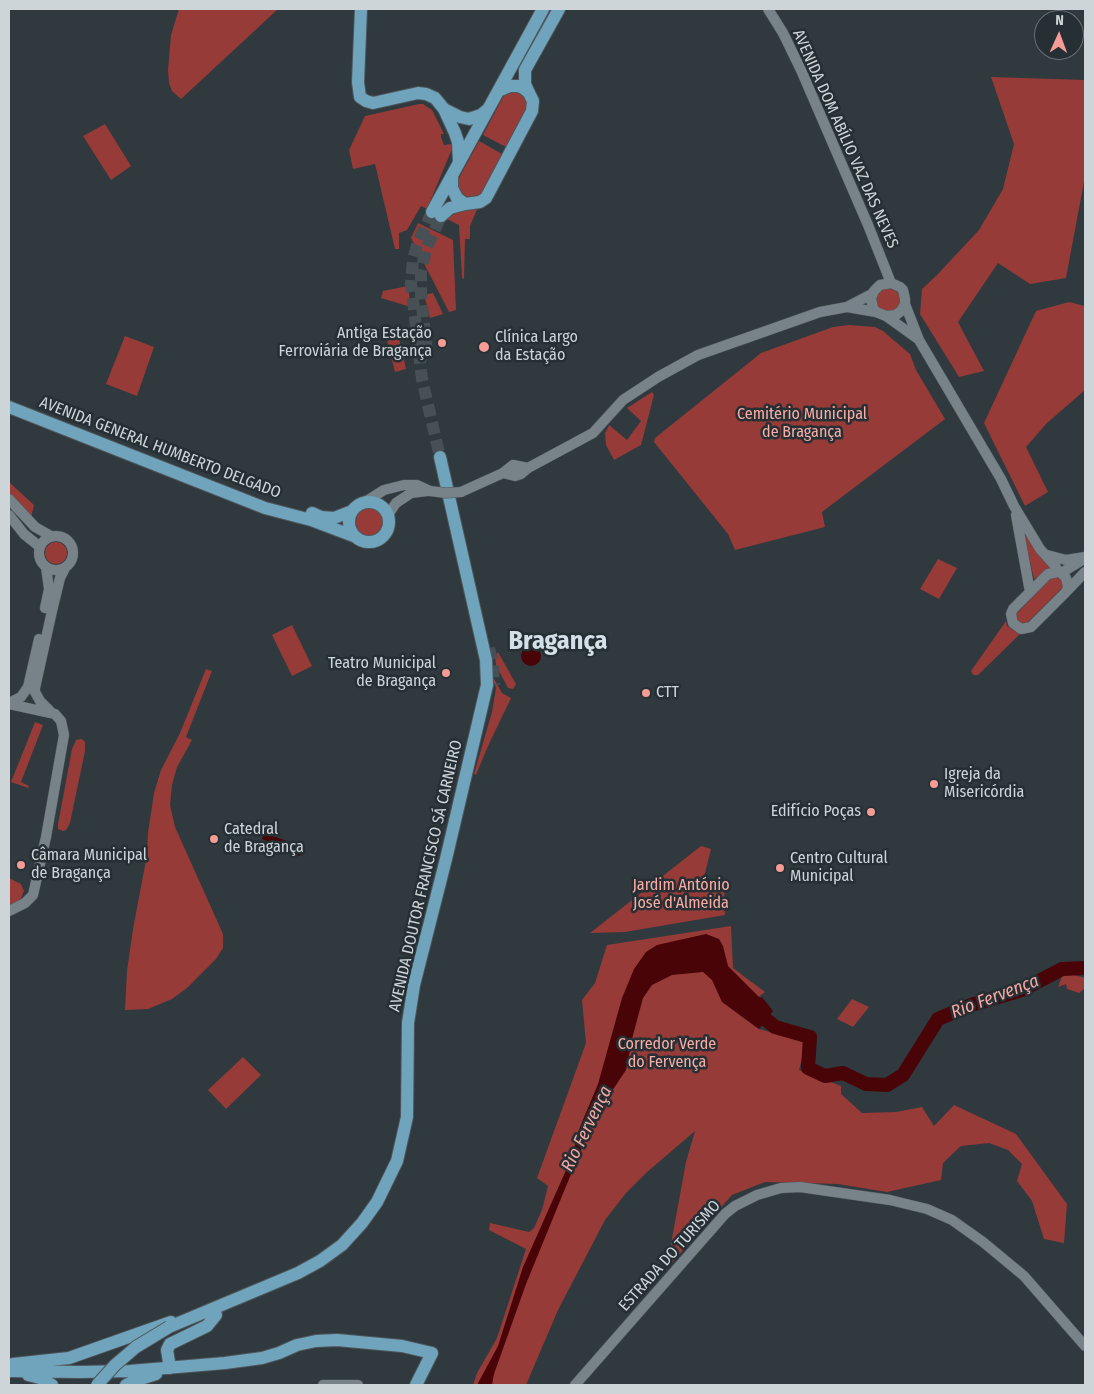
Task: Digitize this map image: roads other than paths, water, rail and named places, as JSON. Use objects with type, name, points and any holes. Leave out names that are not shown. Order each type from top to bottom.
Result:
[{"type":"main road","points":[[361,9],[358,82],[360,97],[366,101],[373,102],[406,94],[426,94],[435,98],[444,109],[458,142],[459,162]]},
{"type":"main road","points":[[543,9],[459,162],[436,214],[450,208],[480,202],[486,198],[532,111],[533,101],[525,84],[525,70],[559,9]]},
{"type":"main road","points":[[498,91],[510,86],[518,86],[529,92]]},
{"type":"main road","points":[[444,109],[460,117],[468,118],[481,116],[488,109]]},
{"type":"main road","points":[[452,176],[452,188],[457,198],[465,204]]},
{"type":"main road","name":"AVENIDA GENERAL HUMBERTO DELGADO","points":[[9,399],[266,500],[322,517],[334,518],[352,511]]},
{"type":"main road","name":"AVENIDA GENERAL HUMBERTO DELGADO","points":[[9,407],[265,508],[311,520],[356,537]]},
{"type":"main road","name":"AVENIDA DOUTOR FRANCISCO SÁ CARNEIRO","points":[[96,1385],[136,1347],[203,1314],[298,1273],[320,1261],[342,1245],[362,1223],[377,1202],[397,1161],[407,1117],[408,1028],[414,985],[487,685],[484,653],[444,457],[466,534],[467,549],[488,641]]},
{"type":"main road","points":[[364,502],[376,503],[385,510],[389,522],[388,528],[379,539],[366,542],[356,537],[352,532],[349,522],[355,507],[364,502]]},
{"type":"main road","name":"AVENIDA DOUTOR FRANCISCO SÁ CARNEIRO","points":[[106,1385],[147,1348],[171,1330],[216,1315],[302,1279],[323,1267],[345,1250],[365,1228],[392,1188],[408,1146],[412,1123],[416,1026],[421,987],[494,685]]},
{"type":"main road","points":[[9,1369],[69,1358],[177,1319],[203,1314]]},
{"type":"main road","points":[[170,1368],[167,1350],[170,1344],[207,1326],[216,1315]]},
{"type":"main road","points":[[9,1369],[131,1366],[170,1368],[262,1358],[297,1345],[316,1341],[337,1340],[402,1346],[432,1353],[416,1385]]},
{"type":"main road","points":[[126,1385],[164,1372],[170,1368]]},
{"type":"main road","points":[[9,1369],[40,1378],[52,1385]]},
{"type":"street","name":"AVENIDA DOM ABÍLIO VAZ DAS NEVES","points":[[768,9],[783,32],[801,70],[891,283]]},
{"type":"street","points":[[884,266],[882,276],[874,291],[872,303],[881,314],[919,340]]},
{"type":"street","points":[[388,515],[396,503],[411,493],[430,491],[461,492],[503,474],[515,476],[521,474],[528,468],[593,433],[623,400],[658,377],[698,355],[820,312],[847,307],[885,283],[891,283],[896,284],[903,290],[905,304],[919,340],[1040,549],[1068,582],[1066,592]]},
{"type":"street","points":[[847,307],[896,315],[905,304]]},
{"type":"street","points":[[364,502],[384,490],[404,485],[417,485],[430,491]]},
{"type":"street","points":[[9,499],[35,526],[49,537]]},
{"type":"street","points":[[1014,506],[1030,592]]},
{"type":"street","points":[[9,509],[26,525],[49,537],[63,537],[72,545],[74,556],[60,578],[35,688],[35,692],[40,700],[61,721],[64,735],[44,846],[33,895],[25,903],[9,911]]},
{"type":"street","points":[[9,515],[24,534]]},
{"type":"street","points":[[9,523],[40,547]]},
{"type":"street","points":[[9,703],[20,697],[28,687],[48,598],[49,582],[46,567],[39,558],[40,547],[49,537]]},
{"type":"street","points":[[1046,555],[1066,560],[1085,558]]},
{"type":"street","points":[[1085,558],[1059,572],[1048,574],[1013,609],[1011,614],[1013,623],[1021,629],[1031,627],[1085,572]]},
{"type":"street","points":[[46,567],[55,571],[65,568]]},
{"type":"street","points":[[9,703],[51,712]]},
{"type":"street","name":"ESTRADA DO TURISMO","points":[[575,1385],[725,1214],[735,1206],[757,1195],[782,1188],[800,1187],[890,1200],[927,1209],[952,1220],[1024,1276],[1085,1346]]},
{"type":"street","points":[[323,1385],[358,1385]]},
{"type":"water","points":[[531,646],[538,649],[541,656],[538,663],[531,666],[524,663],[521,656],[524,649]]},
{"type":"water","points":[[264,833],[299,845],[300,842],[304,843],[302,854],[296,855],[296,852],[262,839]]},
{"type":"water","points":[[706,934],[719,939],[723,946],[728,966],[760,998],[762,997],[773,1011],[759,1029],[722,1002],[712,980],[703,972],[672,975],[652,985],[643,998],[626,1070],[594,1118],[526,1284],[494,1374],[492,1385],[477,1385],[498,1346],[523,1267],[571,1159],[580,1127],[598,1084],[622,998],[634,969],[646,952],[657,945]]},
{"type":"water","points":[[804,1034],[815,1037],[811,1067],[824,1072],[822,1078],[803,1071],[808,1044],[806,1039],[804,1039]]},
{"type":"waterway","name":"Rio Fervença","points":[[752,1008],[775,1027],[810,1037],[808,1068],[825,1076],[843,1073],[866,1084],[887,1085],[903,1075],[938,1019],[971,1005],[1022,990],[1062,969],[1085,968]]},
{"type":"tunnel","points":[[432,212],[417,245],[413,259],[411,283],[422,379],[440,457]]},
{"type":"tunnel","points":[[427,353],[421,296],[421,272],[426,249],[441,216]]},
{"type":"tunnel","points":[[489,648],[493,665],[494,685]]},
{"type":"place","name":"Antiga Estação Ferroviária de Bragança","points":[[442,343]]},
{"type":"place","name":"Clínica Largo da Estação","points":[[484,347]]},
{"type":"place","name":"Teatro Municipal de Bragança","points":[[446,673]]},
{"type":"place","name":"CTT","points":[[646,693]]},
{"type":"place","name":"Igreja da Misericórdia","points":[[934,784]]},
{"type":"place","name":"Edifício Poças","points":[[871,812]]},
{"type":"place","name":"Catedral de Bragança","points":[[214,839]]},
{"type":"place","name":"Câmara Municipal de Bragança","points":[[21,865]]},
{"type":"place","name":"Centro Cultural Municipal","points":[[780,868]]},
{"type":"district","name":"Bragança","points":[[558,642]]},
{"type":"park label","name":"Cemitério Municipal de Bragança","points":[[802,424]]},
{"type":"park label","name":"Jardim António José d'Almeida","points":[[681,895]]},
{"type":"park label","name":"Corredor Verde do Fervença","points":[[667,1054]]}]
